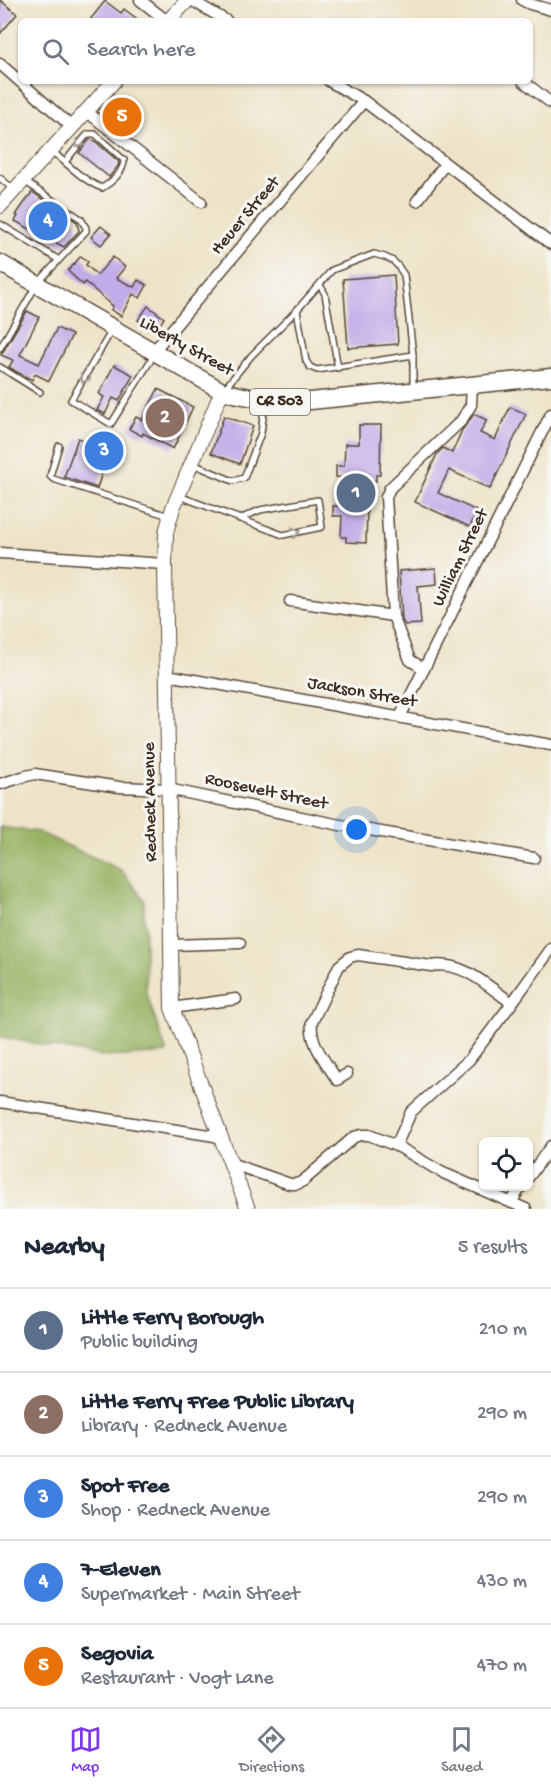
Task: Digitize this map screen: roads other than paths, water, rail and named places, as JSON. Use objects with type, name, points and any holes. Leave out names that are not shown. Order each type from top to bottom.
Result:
[{"type":"main road","name":"Liberty Street","points":[[0,263],[222,392],[265,400],[300,402],[551,377]]},
{"type":"street","points":[[140,0],[164,18]]},
{"type":"street","points":[[171,18],[190,0],[222,18]]},
{"type":"street","points":[[522,0],[551,10]]},
{"type":"street","points":[[0,64],[18,80]]},
{"type":"street","points":[[23,84],[72,127]]},
{"type":"street","points":[[0,206],[111,84]]},
{"type":"street","points":[[334,84],[364,101],[551,244]]},
{"type":"street","points":[[527,84],[551,103]]},
{"type":"street","name":"Heuer Street","points":[[154,352],[364,101]]},
{"type":"street","points":[[86,111],[201,202]]},
{"type":"street","points":[[417,201],[445,164]]},
{"type":"street","points":[[424,669],[410,660],[393,616],[386,497],[390,488],[461,421],[471,405],[472,385]]},
{"type":"street","name":"Redneck Avenue","points":[[222,392],[178,496],[166,532],[171,1008],[248,1209]]},
{"type":"street","name":"William Street","points":[[400,717],[551,414]]},
{"type":"street","points":[[0,553],[165,564]]},
{"type":"street","points":[[290,601],[393,616]]},
{"type":"street","name":"Jackson Street","points":[[167,675],[551,745]]},
{"type":"street","name":"Roosevelt Street","points":[[0,784],[36,774],[119,787],[168,789],[340,825],[534,858]]},
{"type":"street","points":[[171,945],[240,944]]},
{"type":"street","points":[[396,1146],[411,1112],[469,1060],[551,949]]},
{"type":"street","points":[[347,1074],[337,1080],[312,1040],[311,1030],[312,1022],[339,966],[350,957],[358,956],[431,966],[453,965],[464,969],[512,1003]]},
{"type":"street","points":[[171,1008],[236,999]]},
{"type":"street","points":[[0,1102],[221,1137]]},
{"type":"street","points":[[230,1162],[290,1184],[297,1184],[303,1182],[354,1137],[369,1135],[396,1146],[441,1172],[526,1209]]},
{"type":"street","points":[[533,1171],[551,1146]]},
{"type":"street","points":[[511,1202],[519,1191]]},
{"type":"lane","points":[[51,150],[64,162],[95,186],[102,188],[113,180],[124,166],[124,160],[95,134],[88,134],[64,162]]},
{"type":"lane","points":[[0,178],[19,185],[81,219],[86,228],[86,231],[37,284],[0,348]]},
{"type":"lane","points":[[0,224],[59,260]]},
{"type":"lane","points":[[222,392],[252,355],[297,310],[332,270],[374,254],[385,256],[393,261],[404,275],[413,355],[413,391]]},
{"type":"lane","points":[[320,285],[326,294],[338,368]]},
{"type":"lane","points":[[297,310],[306,361],[310,367],[317,370],[413,355]]},
{"type":"lane","points":[[113,328],[71,400],[111,424],[154,352]]},
{"type":"lane","points":[[0,367],[40,392]]},
{"type":"lane","points":[[192,464],[233,481],[244,478],[261,433],[265,400]]},
{"type":"lane","points":[[59,446],[50,476],[53,479],[170,517]]},
{"type":"lane","points":[[178,496],[283,535],[322,527],[318,500],[260,510],[240,519]]},
{"type":"place","name":"Segovia","points":[[122,117]]},
{"type":"place","name":"7-Eleven","points":[[48,221]]},
{"type":"place","name":"Little Ferry Free Public Library","points":[[165,418]]},
{"type":"place","name":"Spot Free","points":[[104,451]]},
{"type":"place","name":"Little Ferry Borough","points":[[356,493]]}]
